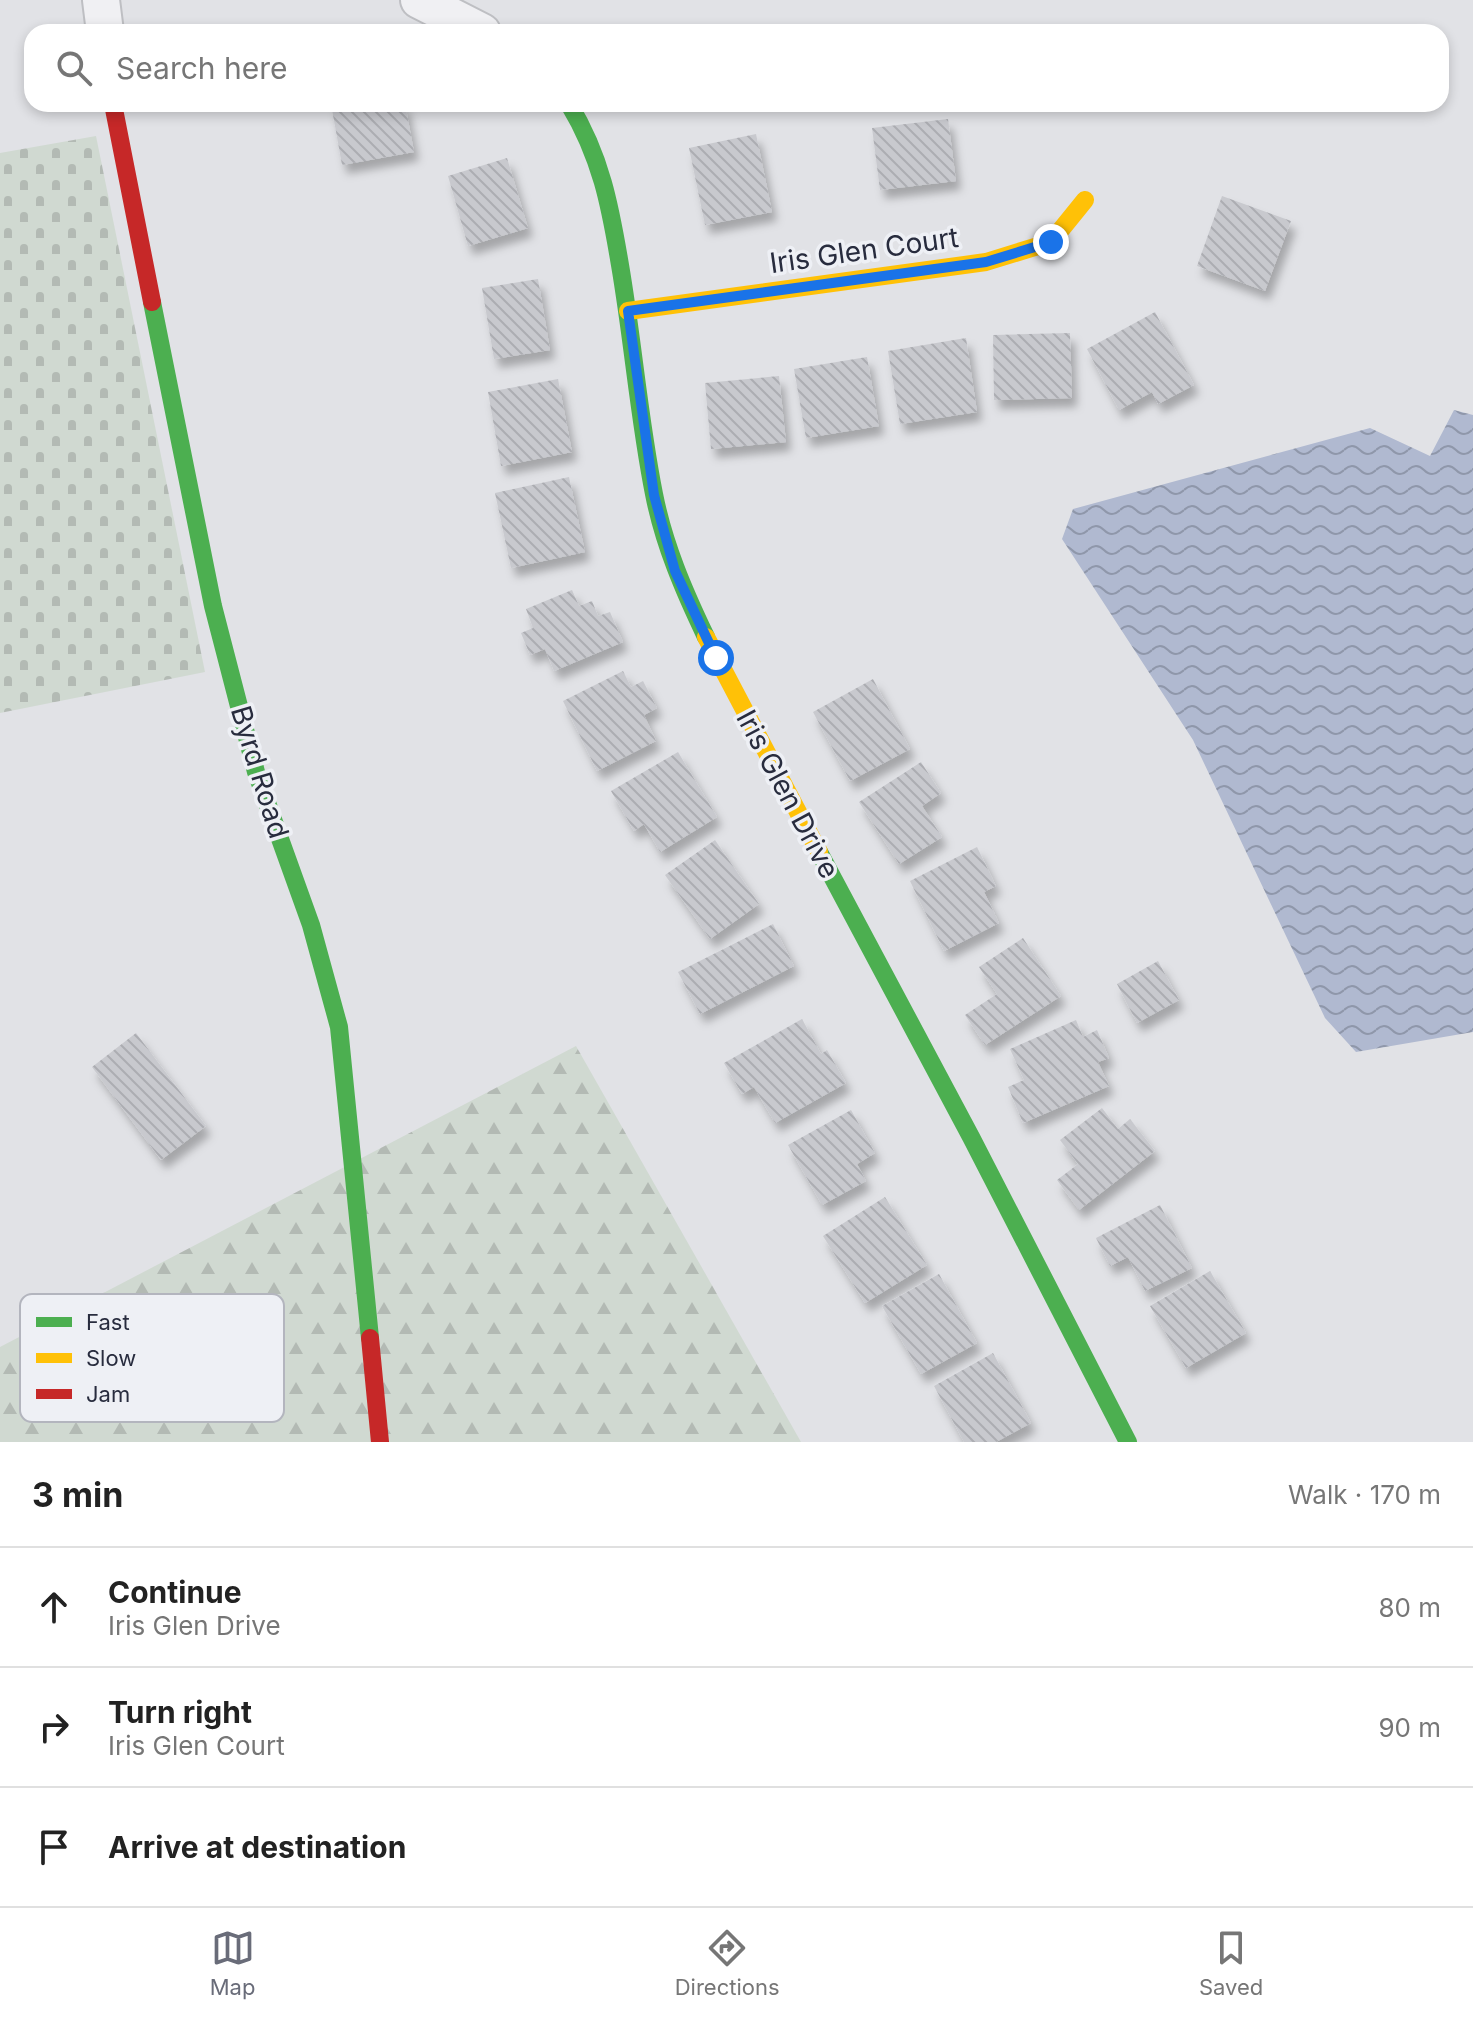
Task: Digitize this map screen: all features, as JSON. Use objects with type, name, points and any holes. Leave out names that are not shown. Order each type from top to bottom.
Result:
[{"type":"street","points":[[102,0],[104,24]]},
{"type":"street","points":[[419,0],[466,24]]},
{"type":"street","name":"Byrd Road","points":[[115,112],[213,606],[256,772],[311,925],[339,1027],[380,1442]]},
{"type":"street","name":"Iris Glen Drive","points":[[574,112],[585,131],[608,194],[654,495],[675,571],[716,658],[971,1137],[1128,1442]]},
{"type":"street","name":"Iris Glen Court","points":[[628,311],[986,262],[1051,242],[1085,200]]},
{"type":"green space","points":[[96,136],[205,672],[0,713],[0,153]]},
{"type":"green space","points":[[576,1046],[801,1442],[0,1442],[0,1347],[20,1337],[20,1422],[284,1422],[284,1294],[101,1294]]},
{"type":"water","points":[[1454,410],[1473,415],[1473,1032],[1356,1052],[1325,1018],[1193,740],[1062,539],[1073,509],[1370,428],[1430,456]]},
{"type":"building","points":[[332,112],[406,112],[414,152],[342,165]]},
{"type":"building","points":[[948,119],[956,181],[880,190],[872,128]]},
{"type":"building","points":[[756,134],[772,212],[705,225],[689,148]]},
{"type":"building","points":[[507,158],[528,228],[468,246],[448,176]]},
{"type":"building","points":[[1222,196],[1291,221],[1265,291],[1197,266]]},
{"type":"building","points":[[538,279],[550,350],[494,359],[482,288]]},
{"type":"building","points":[[1155,312],[1194,385],[1158,404],[1152,392],[1119,410],[1087,349]]},
{"type":"building","points":[[1070,333],[1072,398],[994,400],[993,335]]},
{"type":"building","points":[[966,338],[977,412],[900,424],[888,351]]},
{"type":"building","points":[[867,357],[879,426],[806,438],[794,369]]},
{"type":"building","points":[[779,376],[786,442],[711,449],[705,383]]},
{"type":"building","points":[[558,379],[572,452],[501,466],[488,392]]},
{"type":"building","points":[[569,477],[585,552],[511,568],[495,493]]},
{"type":"building","points":[[572,590],[579,606],[592,601],[598,616],[610,612],[623,642],[554,671],[545,649],[530,655],[521,633],[533,628],[526,609]]},
{"type":"building","points":[[623,671],[631,687],[643,681],[657,708],[644,715],[656,741],[597,771],[563,701]]},
{"type":"building","points":[[873,679],[910,749],[850,781],[813,712]]},
{"type":"building","points":[[678,752],[717,817],[660,852],[644,824],[634,831],[611,791]]},
{"type":"building","points":[[921,762],[941,793],[922,806],[942,837],[899,864],[859,802]]},
{"type":"building","points":[[715,840],[759,904],[710,939],[665,875]]},
{"type":"building","points":[[977,847],[996,886],[984,892],[999,923],[944,951],[910,881]]},
{"type":"building","points":[[773,924],[794,966],[700,1014],[678,972]]},
{"type":"building","points":[[1023,938],[1061,996],[985,1045],[965,1015],[997,994],[979,967]]},
{"type":"building","points":[[1158,961],[1179,1000],[1137,1023],[1117,984]]},
{"type":"building","points":[[802,1019],[821,1054],[827,1050],[846,1083],[775,1123],[754,1087],[742,1094],[724,1063]]},
{"type":"building","points":[[1076,1020],[1083,1037],[1097,1030],[1109,1058],[1098,1062],[1109,1086],[1023,1123],[1008,1087],[1024,1080],[1010,1049]]},
{"type":"building","points":[[136,1033],[206,1126],[161,1160],[92,1067]]},
{"type":"building","points":[[1102,1108],[1118,1129],[1130,1119],[1155,1151],[1079,1210],[1057,1180],[1078,1164],[1060,1140]]},
{"type":"building","points":[[851,1110],[875,1153],[857,1164],[866,1181],[822,1205],[788,1145]]},
{"type":"building","points":[[885,1197],[927,1265],[865,1303],[823,1236]]},
{"type":"building","points":[[1160,1205],[1192,1268],[1145,1291],[1128,1257],[1110,1266],[1096,1238]]},
{"type":"building","points":[[1210,1271],[1246,1333],[1186,1368],[1150,1306]]},
{"type":"building","points":[[939,1274],[977,1343],[921,1374],[882,1306]]},
{"type":"building","points":[[993,1353],[1031,1423],[996,1442],[964,1442],[934,1386]]},
{"type":"traffic: fast","points":[[573,112],[597,162],[608,202],[658,513],[676,567],[706,637]]},
{"type":"traffic: fast","points":[[152,302],[213,606],[256,772],[311,925],[339,1027],[370,1338]]},
{"type":"traffic: fast","points":[[819,852],[971,1137],[1128,1442]]},
{"type":"traffic: slow","points":[[628,311],[986,262],[1051,242],[1085,200]]},
{"type":"traffic: slow","points":[[706,637],[819,852]]},
{"type":"traffic: jam","points":[[115,112],[152,302]]},
{"type":"traffic: jam","points":[[370,1338],[380,1442]]},
{"type":"route","points":[[716,658],[675,571],[654,495],[628,311],[986,262],[1051,242]]}]
